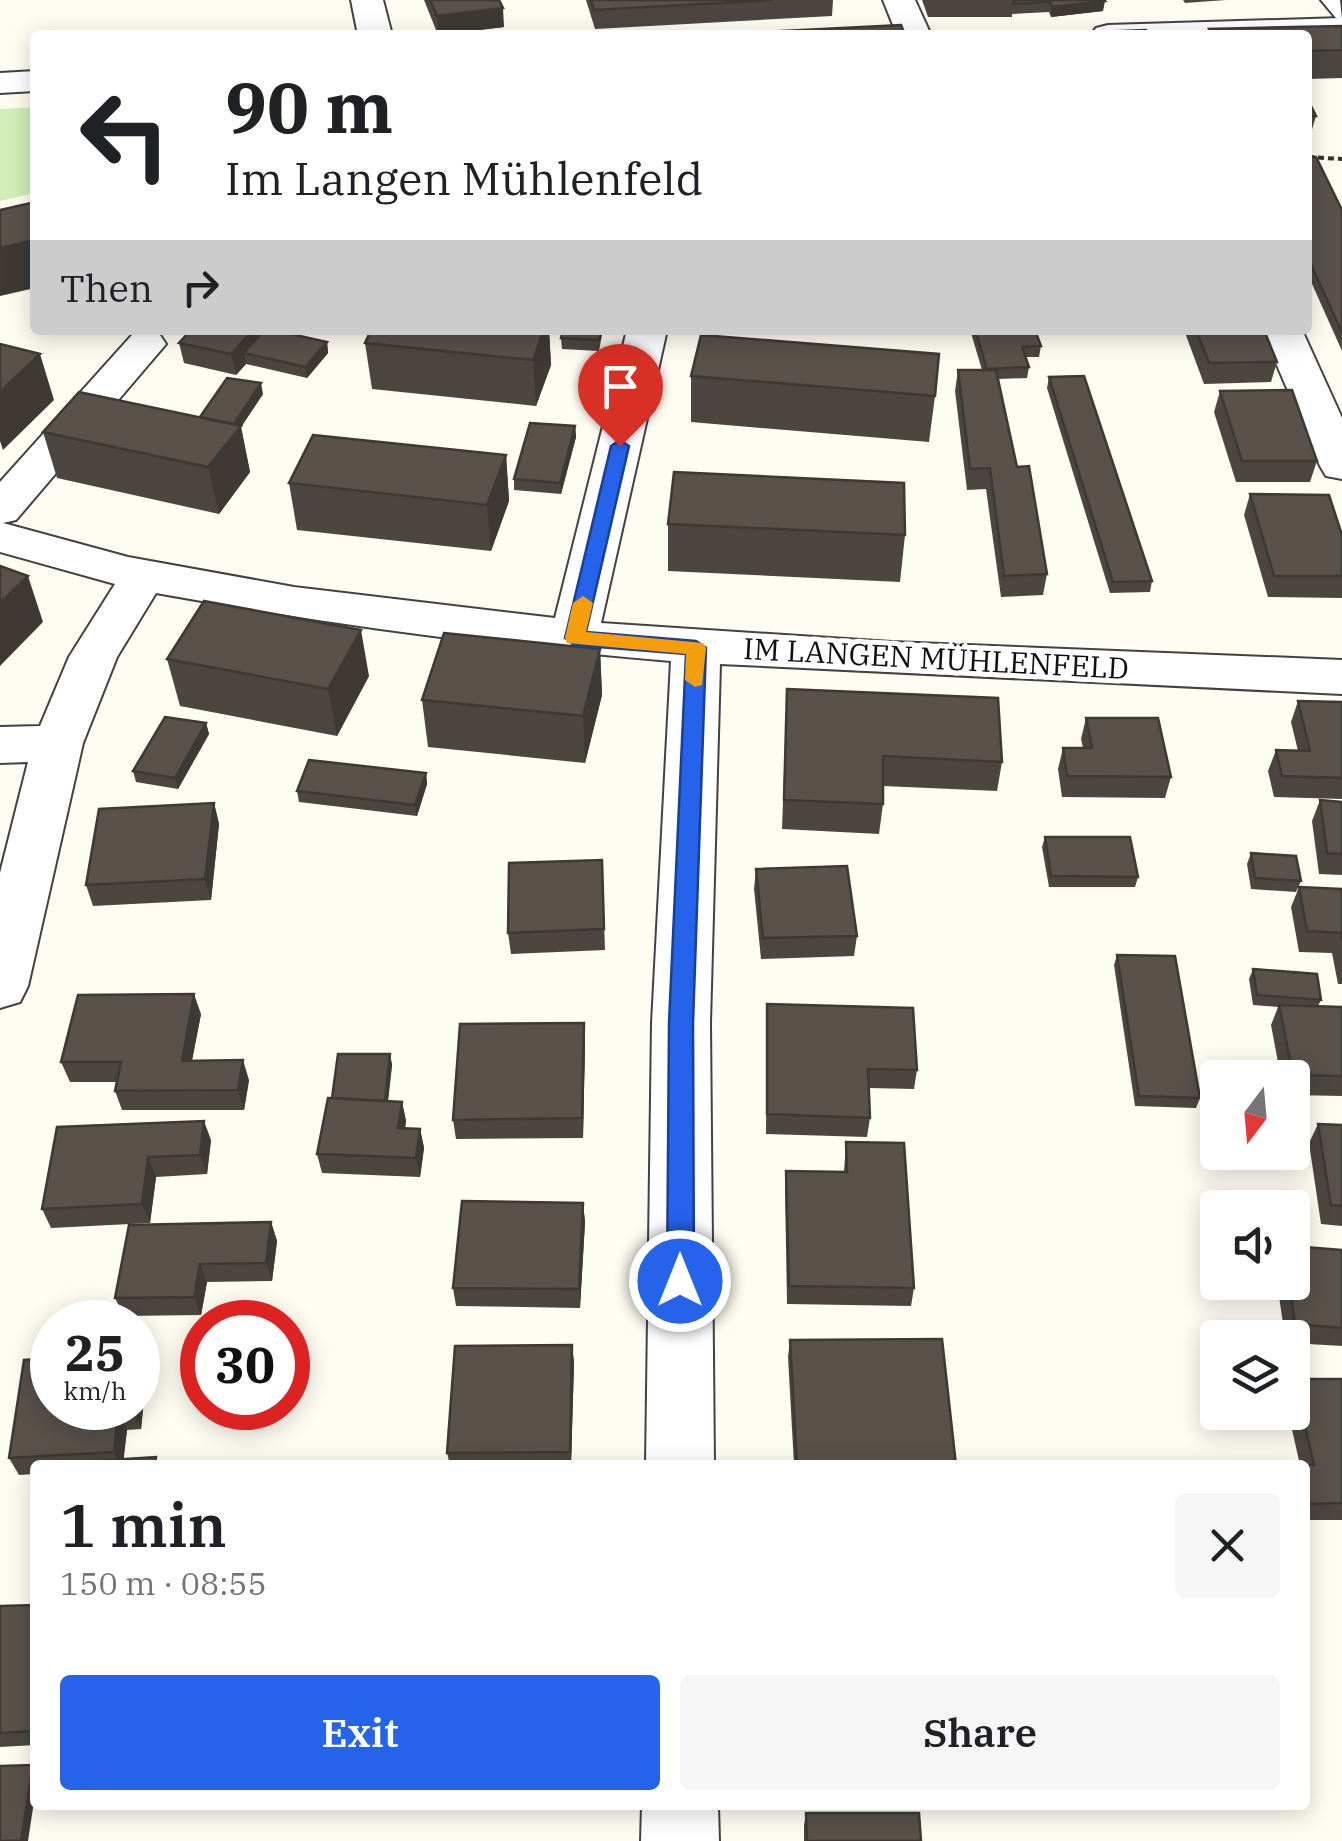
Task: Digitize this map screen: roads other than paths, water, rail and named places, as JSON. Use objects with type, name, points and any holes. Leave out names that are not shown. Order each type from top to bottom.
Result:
[{"type":"street","points":[[367,0],[373,30]]},
{"type":"street","points":[[899,0],[912,30]]},
{"type":"street","points":[[1279,30],[1342,28]]},
{"type":"street","points":[[0,83],[30,81]]},
{"type":"street","points":[[574,638],[646,335]]},
{"type":"street","points":[[1284,335],[1342,466]]},
{"type":"street","points":[[0,510],[146,344]]},
{"type":"street","name":"IM LANGEN MÜHLENFELD","points":[[0,537],[144,576],[327,607],[574,638],[696,648],[1342,677]]},
{"type":"street","points":[[0,986],[58,743],[93,658],[144,576]]},
{"type":"street","points":[[680,1460],[681,1023],[696,648]]},
{"type":"street","points":[[0,746],[58,743]]},
{"type":"street","points":[[680,1810],[680,1841]]},
{"type":"lane","points":[[1330,0],[1342,14]]}]
